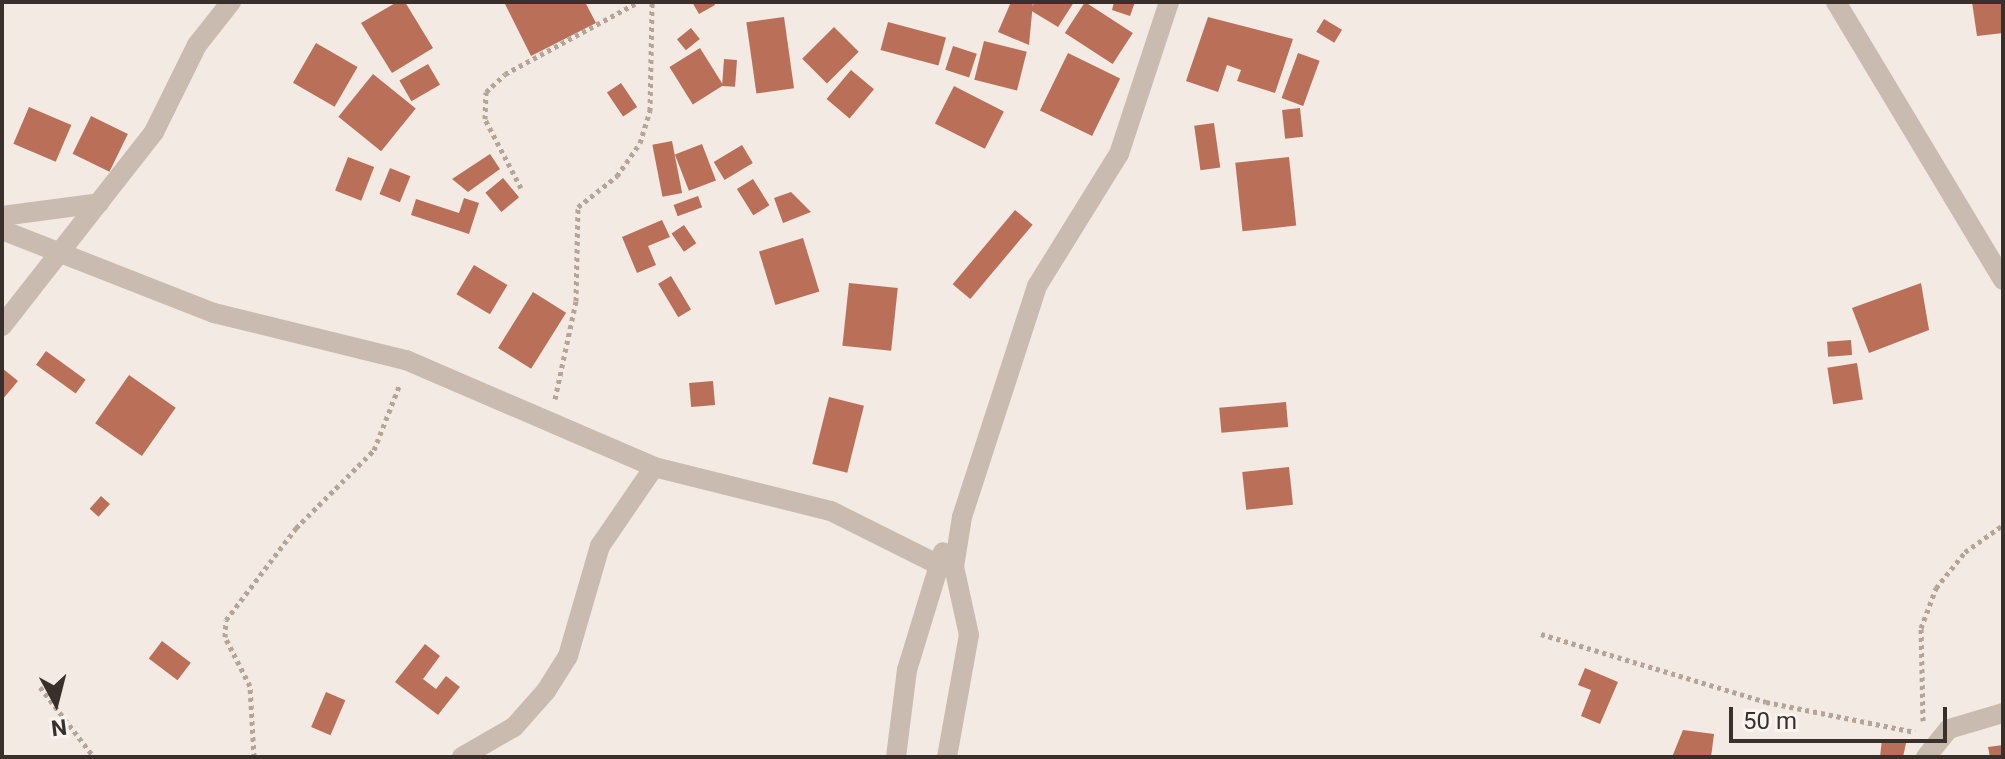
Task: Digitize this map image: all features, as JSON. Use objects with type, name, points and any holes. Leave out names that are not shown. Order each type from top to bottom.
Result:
[{"type":"street","points":[[2,326],[154,132],[197,45],[231,2]]},
{"type":"street","points":[[947,757],[969,635],[954,567],[962,517],[1037,286],[1119,154],[1169,2]]},
{"type":"street","points":[[1836,2],[2003,280]]},
{"type":"street","points":[[2,216],[99,203]]},
{"type":"street","points":[[2,230],[214,313],[406,360],[549,416],[654,467],[799,499],[937,564]]},
{"type":"street","points":[[462,757],[514,727],[546,691],[568,656],[600,546],[654,467]]},
{"type":"street","points":[[896,757],[897,717],[937,564],[962,517]]},
{"type":"street","points":[[1926,757],[1949,729],[2003,713]]},
{"type":"path","points":[[521,188],[485,119],[486,92],[505,74],[638,2]]},
{"type":"path","points":[[549,416],[576,301],[578,207],[617,176],[640,143],[650,111],[652,2]]},
{"type":"path","points":[[254,757],[250,686],[225,637],[226,620],[296,528],[374,450],[406,360]]},
{"type":"path","points":[[1541,634],[1766,702],[1892,724],[1924,738],[1918,669],[1931,601],[1965,552],[2003,525]]},
{"type":"path","points":[[40,687],[94,757]]},
{"type":"building","points":[[397,2],[405,2],[433,48],[392,73],[361,23]]},
{"type":"building","points":[[504,2],[585,2],[596,23],[531,56]]},
{"type":"building","points":[[692,2],[713,2],[715,5],[699,14]]},
{"type":"building","points":[[1011,2],[1033,2],[1029,45],[998,32]]},
{"type":"building","points":[[1035,2],[1074,2],[1058,27],[1030,10]]},
{"type":"building","points":[[1085,2],[1133,33],[1113,64],[1065,33]]},
{"type":"building","points":[[1114,2],[1135,2],[1130,16],[1112,10]]},
{"type":"building","points":[[1972,2],[2003,2],[2003,33],[1977,36]]},
{"type":"building","points":[[784,17],[794,88],[756,94],[746,22]]},
{"type":"building","points":[[1208,17],[1293,39],[1275,93],[1237,81],[1241,70],[1227,65],[1218,92],[1186,81]]},
{"type":"building","points":[[1324,19],[1342,30],[1334,43],[1316,32]]},
{"type":"building","points":[[888,22],[946,38],[938,66],[880,50]]},
{"type":"building","points":[[834,27],[859,52],[827,84],[802,59]]},
{"type":"building","points":[[691,28],[700,39],[686,50],[677,39]]},
{"type":"building","points":[[984,41],[1027,52],[1017,90],[974,80]]},
{"type":"building","points":[[316,43],[358,67],[335,107],[293,83]]},
{"type":"building","points":[[953,46],[977,54],[969,78],[945,70]]},
{"type":"building","points":[[700,48],[723,85],[693,104],[669,67]]},
{"type":"building","points":[[1068,53],[1120,78],[1092,136],[1040,111]]},
{"type":"building","points":[[1298,53],[1320,61],[1303,106],[1282,98]]},
{"type":"building","points":[[724,59],[737,60],[735,87],[722,86]]},
{"type":"building","points":[[428,64],[440,85],[411,101],[399,80]]},
{"type":"building","points":[[851,70],[874,89],[850,118],[827,99]]},
{"type":"building","points":[[373,74],[416,109],[381,151],[338,117]]},
{"type":"building","points":[[621,83],[637,107],[623,117],[607,93]]},
{"type":"building","points":[[954,86],[1004,111],[985,149],[935,123]]},
{"type":"building","points":[[29,107],[71,125],[56,162],[13,144]]},
{"type":"building","points":[[1300,108],[1303,137],[1285,139],[1282,110]]},
{"type":"building","points":[[91,116],[128,134],[109,172],[73,154]]},
{"type":"building","points":[[1214,123],[1220,168],[1200,170],[1194,126]]},
{"type":"building","points":[[672,141],[682,193],[662,197],[652,145]]},
{"type":"building","points":[[702,144],[716,180],[689,191],[675,154]]},
{"type":"building","points":[[742,145],[753,163],[725,180],[714,162]]},
{"type":"building","points":[[490,154],[500,169],[468,192],[452,179]]},
{"type":"building","points":[[348,157],[374,167],[361,201],[335,191]]},
{"type":"building","points":[[1289,157],[1296,226],[1243,231],[1235,163]]},
{"type":"building","points":[[390,168],[410,176],[400,202],[380,194]]},
{"type":"building","points":[[503,178],[519,197],[501,212],[485,193]]},
{"type":"building","points":[[753,179],[769,205],[753,215],[737,189]]},
{"type":"building","points":[[791,192],[811,212],[783,223],[774,198]]},
{"type":"building","points":[[698,196],[702,207],[678,216],[674,205]]},
{"type":"building","points":[[464,198],[479,203],[469,234],[411,215],[416,199],[459,213]]},
{"type":"building","points":[[1015,210],[1033,225],[970,299],[953,284]]},
{"type":"building","points":[[662,220],[670,237],[648,246],[656,265],[637,273],[622,237]]},
{"type":"building","points":[[684,225],[696,243],[684,252],[672,233]]},
{"type":"building","points":[[803,238],[819,292],[775,305],[759,251]]},
{"type":"building","points":[[474,265],[507,285],[490,314],[456,294]]},
{"type":"building","points":[[671,276],[691,309],[678,317],[658,284]]},
{"type":"building","points":[[849,283],[898,288],[891,351],[842,346]]},
{"type":"building","points":[[1921,283],[1929,330],[1869,353],[1852,308]]},
{"type":"building","points":[[533,292],[566,313],[531,369],[498,348]]},
{"type":"building","points":[[1851,340],[1852,355],[1828,357],[1827,342]]},
{"type":"building","points":[[46,351],[86,380],[76,394],[36,365]]},
{"type":"building","points":[[1857,363],[1863,400],[1833,404],[1827,368]]},
{"type":"building","points":[[2,368],[18,381],[2,400]]},
{"type":"building","points":[[129,375],[176,408],[142,456],[95,423]]},
{"type":"building","points":[[713,381],[715,405],[691,407],[689,383]]},
{"type":"building","points":[[829,397],[864,406],[847,473],[812,464]]},
{"type":"building","points":[[1286,402],[1288,427],[1221,433],[1219,408]]},
{"type":"building","points":[[1289,467],[1293,505],[1246,510],[1242,472]]},
{"type":"building","points":[[101,496],[110,504],[99,517],[90,509]]},
{"type":"building","points":[[162,641],[191,663],[178,680],[149,659]]},
{"type":"building","points":[[425,644],[440,656],[423,679],[436,689],[446,676],[460,687],[438,715],[395,682]]},
{"type":"building","points":[[1585,668],[1618,682],[1600,724],[1581,716],[1591,690],[1578,685]]},
{"type":"building","points":[[326,692],[345,700],[330,735],[311,727]]},
{"type":"building","points":[[1683,730],[1714,734],[1711,757],[1672,757]]},
{"type":"building","points":[[1882,739],[1906,743],[1903,757],[1880,757]]},
{"type":"building","points":[[2003,745],[2003,757],[1990,757],[1988,747]]}]
